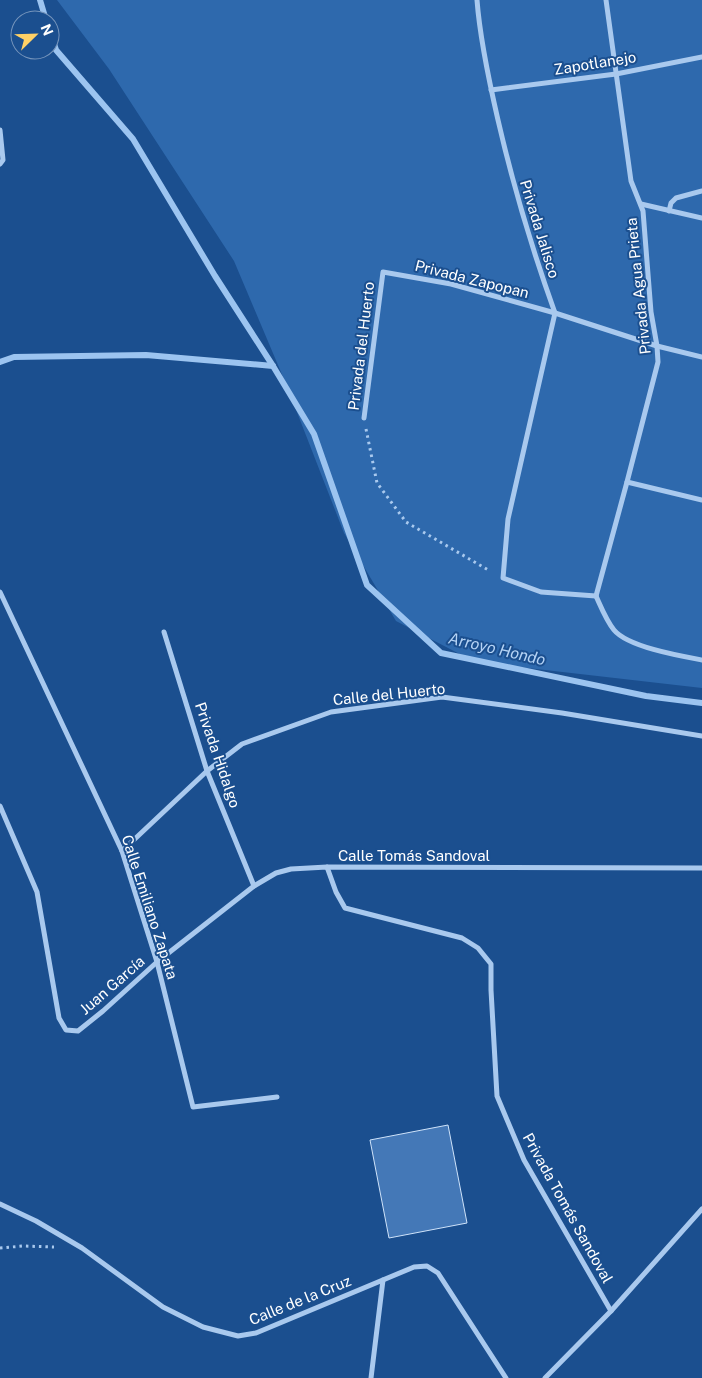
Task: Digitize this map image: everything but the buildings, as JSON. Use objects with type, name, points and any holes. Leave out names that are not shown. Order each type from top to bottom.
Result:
[{"type":"street","name":"Privada Jalisco","points":[[477,0],[491,90],[512,181],[536,260],[555,313]]},
{"type":"street","name":"Privada Agua Prieta","points":[[596,596],[658,362],[651,312],[642,204],[631,181],[606,0]]},
{"type":"street","name":"Zapotlanejo","points":[[491,90],[616,74],[702,57]]},
{"type":"street","points":[[0,130],[3,160],[0,164]]},
{"type":"street","points":[[669,210],[670,202],[676,198],[702,191]]},
{"type":"street","points":[[642,204],[702,218]]},
{"type":"street","name":"Privada Zapopan","points":[[383,272],[451,284],[555,313]]},
{"type":"street","name":"Privada del Huerto","points":[[364,418],[383,272]]},
{"type":"street","points":[[702,357],[657,346],[555,313],[508,519],[503,578],[540,592],[596,596],[606,619],[616,632],[660,652],[702,660]]},
{"type":"street","points":[[627,482],[702,500]]},
{"type":"street","name":"Calle Emiliano Zapata","points":[[0,592],[122,851],[157,962],[193,1107],[277,1097]]},
{"type":"street","name":"Privada Hidalgo","points":[[164,632],[207,771],[254,886]]},
{"type":"street","name":"Calle del Huerto","points":[[122,851],[207,771],[242,744],[331,712],[442,697],[562,713],[702,736]]},
{"type":"street","name":"Juan García","points":[[0,806],[37,892],[58,1018],[66,1030],[78,1031],[157,962]]},
{"type":"street","name":"Calle Tomás Sandoval","points":[[157,962],[254,886],[276,873],[290,869],[327,867],[702,868]]},
{"type":"street","name":"Privada Tomás Sandoval","points":[[327,867],[336,892],[345,908],[462,938],[478,948],[492,964],[490,990],[497,1096],[524,1160],[611,1311]]},
{"type":"street","name":"Calle de la Cruz","points":[[0,1204],[82,1248],[163,1307],[203,1326],[238,1336],[256,1333],[383,1280],[414,1268],[427,1266],[438,1274],[506,1378]]},
{"type":"street","points":[[545,1378],[611,1311],[702,1209]]},
{"type":"street","points":[[371,1378],[383,1280]]},
{"type":"path","name":"Privada del Huerto","points":[[364,418],[377,483],[406,522],[503,578]]},
{"type":"path","points":[[0,1248],[22,1246],[82,1248]]},
{"type":"shaded area","points":[[57,0],[702,0],[702,688],[475,662],[396,621],[344,533],[286,384],[234,261],[109,69]]},
{"type":"waterway","points":[[40,0],[43,10]]},
{"type":"waterway","name":"Arroyo Hondo","points":[[60,55],[133,139],[215,276],[314,434],[367,585],[441,653],[646,696],[702,703]]},
{"type":"waterway","points":[[0,362],[14,357],[146,355],[273,366]]}]
